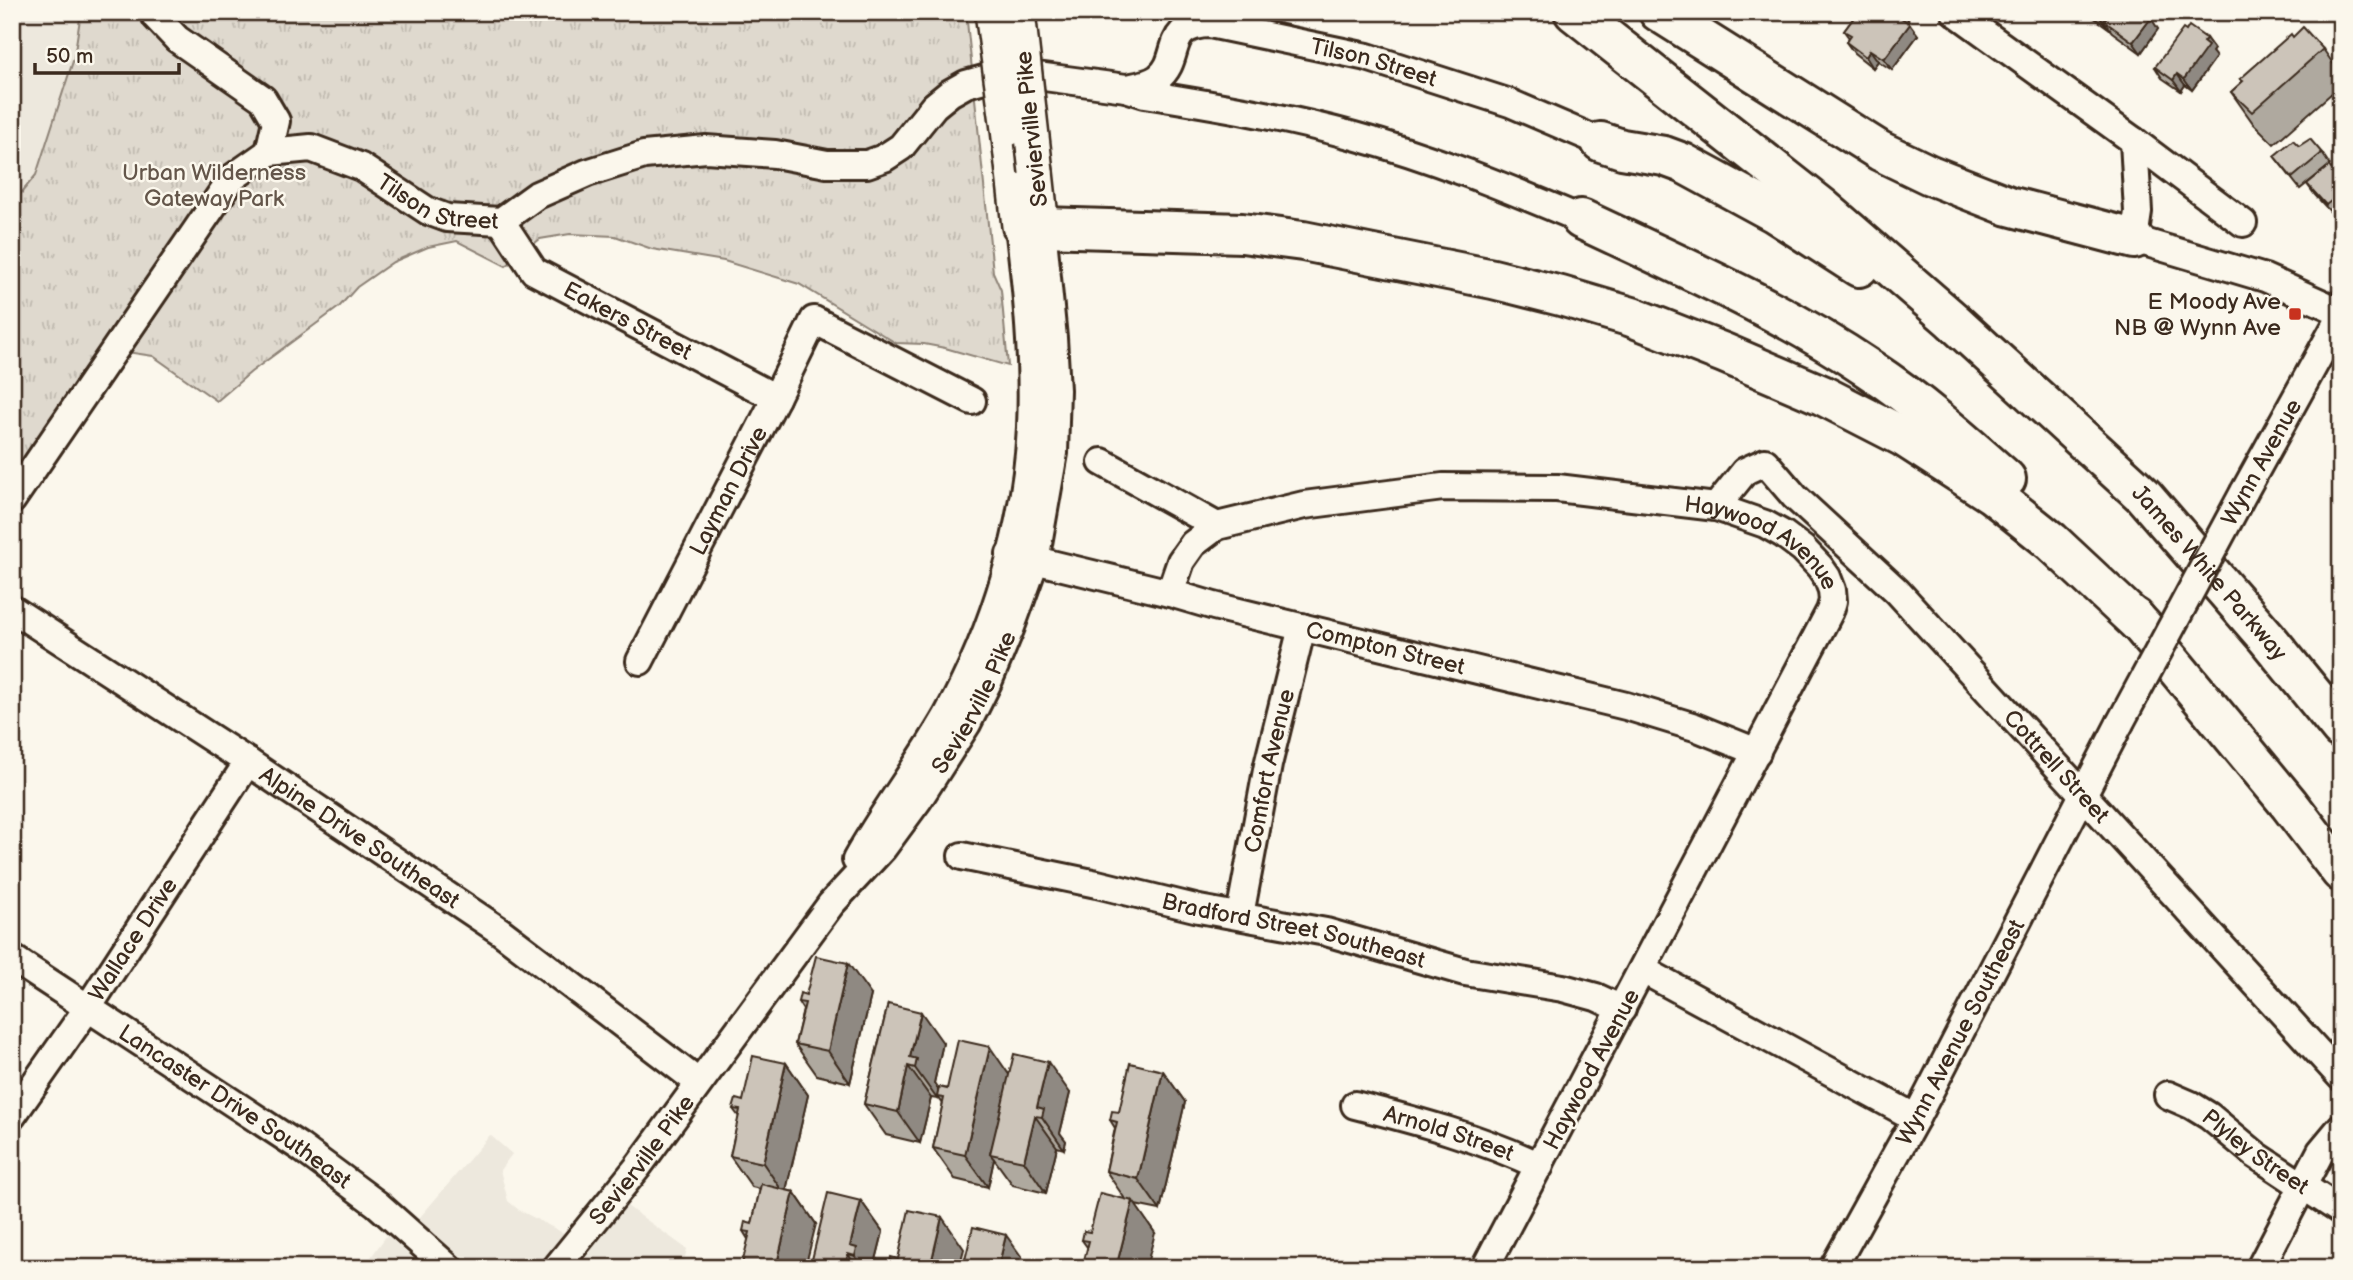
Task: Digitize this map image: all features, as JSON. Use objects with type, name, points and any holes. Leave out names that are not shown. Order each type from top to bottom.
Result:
[{"type":"highway","points":[[1574,12],[1824,209],[2067,425]]},
{"type":"highway","points":[[1659,12],[1880,151],[1930,175],[2009,206],[2134,239]]},
{"type":"highway","points":[[1601,142],[1683,163],[1817,239],[1848,259],[2067,425]]},
{"type":"highway","points":[[1581,219],[1754,302],[1870,369],[1916,402],[2019,490],[2073,542],[2289,804],[2341,872]]},
{"type":"highway","points":[[1030,226],[1242,233],[1303,241],[1493,279],[1632,317],[1809,390],[1904,437],[1992,495],[2041,533],[2143,627]]},
{"type":"highway","name":"James White Parkway","points":[[2067,425],[2143,495],[2267,638],[2341,729]]},
{"type":"main road","name":"Sevierville Pike","points":[[992,12],[1008,129],[1030,226]]},
{"type":"main road","name":"Sevierville Pike","points":[[1018,12],[1036,172],[1030,226]]},
{"type":"street","points":[[1955,12],[2243,223]]},
{"type":"street","points":[[156,17],[177,39],[263,99],[276,121],[269,152]]},
{"type":"street","name":"Tilson Street","points":[[1126,88],[1151,82],[1168,67],[1172,50],[1182,33],[1193,25],[1210,24],[1367,57],[1510,103],[1601,142]]},
{"type":"street","points":[[1168,67],[1173,82],[1193,101]]},
{"type":"street","name":"Tilson Street","points":[[12,500],[232,178],[269,152],[311,148],[361,167],[428,211],[447,218],[501,221],[537,195],[587,173],[644,155],[706,149],[775,154],[827,164],[867,164],[884,159],[901,147],[934,106],[966,84],[1009,76],[1037,76],[1126,88],[1145,94],[1274,116],[1368,140],[1448,166],[1581,219]]},
{"type":"street","points":[[2134,141],[2138,212],[2134,239],[2264,278],[2341,314]]},
{"type":"street","name":"Eakers Street","points":[[501,221],[534,271],[776,398]]},
{"type":"street","name":"Sevierville Pike","points":[[556,1268],[636,1168],[831,904],[883,848],[932,780],[967,724],[1007,638],[1022,557],[1054,453],[1056,399],[1053,338],[1030,226]]},
{"type":"street","name":"Wynn Avenue","points":[[2083,794],[2341,314]]},
{"type":"street","name":"Layman Drive","points":[[640,661],[814,320],[972,401]]},
{"type":"street","points":[[1102,462],[1217,526]]},
{"type":"street","name":"Cottrell Street","points":[[1716,507],[1745,471],[1765,462],[1795,497],[1896,591],[2341,1077]]},
{"type":"street","name":"Haywood Avenue","points":[[1170,593],[1181,561],[1193,544],[1217,526],[1304,505],[1443,488],[1557,488],[1716,507],[1765,524],[1783,534],[1803,549],[1827,577],[1833,601],[1830,611],[1485,1268]]},
{"type":"street","name":"Sevierville Pike","points":[[831,904],[880,819],[947,716],[989,621],[1022,557]]},
{"type":"street","name":"Compton Street","points":[[1022,557],[1626,706],[1717,735],[1757,752]]},
{"type":"street","name":"Alpine Drive Southeast","points":[[12,609],[500,931],[698,1082]]},
{"type":"street","name":"Comfort Avenue","points":[[1240,915],[1268,765],[1302,627]]},
{"type":"street","name":"Wallace Drive","points":[[12,1116],[87,1009],[247,762]]},
{"type":"street","name":"Wynn Avenue Southeast","points":[[1833,1268],[1916,1118],[2083,794]]},
{"type":"street","name":"Bradford Street Southeast","points":[[962,856],[1097,884],[1199,909],[1326,932],[1465,972],[1563,988],[1596,997],[1622,1009]]},
{"type":"street","name":"Lancaster Drive Southeast","points":[[12,958],[319,1161],[377,1204],[449,1268]]},
{"type":"street","points":[[1643,970],[1916,1118]]},
{"type":"street","name":"Plyley Street","points":[[2168,1095],[2209,1116],[2256,1155],[2341,1211]]},
{"type":"street","name":"Arnold Street","points":[[1355,1105],[1502,1148],[1540,1166]]},
{"type":"street","points":[[2260,1268],[2302,1184],[2321,1151],[2341,1127]]},
{"type":"shaded area","points":[[12,12],[81,12],[74,58],[36,175],[12,204]]},
{"type":"shaded area","points":[[490,1135],[512,1154],[500,1170],[508,1201],[519,1210],[571,1237],[549,1268],[466,1268],[415,1223]]},
{"type":"shaded area","points":[[627,1206],[687,1249],[682,1268],[578,1268],[617,1215]]},
{"type":"shaded area","points":[[387,1235],[423,1268],[363,1268]]},
{"type":"green space","name":"Urban Wilderness Gateway Park","points":[[81,12],[966,12],[993,272],[1001,290],[1008,366],[945,348],[896,343],[799,284],[724,261],[652,249],[615,236],[570,234],[540,239],[506,266],[457,241],[428,247],[393,262],[357,287],[339,307],[251,372],[217,401],[153,356],[127,352],[12,511],[12,204],[36,175],[74,58]]},
{"type":"building","points":[[1858,12],[1900,12],[1897,15],[1910,24],[1884,59],[1870,50],[1866,57],[1846,42],[1851,35],[1844,31]]},
{"type":"building","points":[[2110,12],[2142,12],[2151,18],[2133,42],[2104,21]]},
{"type":"building","points":[[2189,26],[2206,38],[2203,42],[2208,46],[2184,79],[2177,74],[2173,80],[2155,67],[2183,29],[2186,31]]},
{"type":"building","points":[[2303,27],[2323,49],[2252,112],[2231,92],[2243,81],[2240,79],[2291,34],[2293,37]]},
{"type":"building","points":[[2310,139],[2322,153],[2292,178],[2274,156],[2293,140],[2299,146]]},
{"type":"building","points":[[2341,163],[2341,193],[2326,205],[2307,184],[2329,166],[2331,169]]},
{"type":"building","points":[[2341,203],[2341,215],[2335,207]]},
{"type":"building","points":[[816,956],[848,963],[828,1051],[795,1044],[805,1003],[798,1002],[800,993],[806,995]]},
{"type":"building","points":[[888,1004],[921,1012],[910,1057],[917,1059],[915,1068],[908,1066],[898,1112],[864,1104]]},
{"type":"building","points":[[958,1040],[990,1047],[965,1155],[933,1148],[944,1098],[937,1097],[939,1087],[947,1089]]},
{"type":"building","points":[[1014,1054],[1048,1062],[1037,1107],[1044,1109],[1042,1117],[1035,1116],[1024,1161],[990,1154]]},
{"type":"building","points":[[753,1056],[786,1063],[763,1163],[730,1156],[740,1110],[733,1109],[736,1099],[743,1101]]},
{"type":"building","points":[[1130,1063],[1163,1071],[1138,1179],[1106,1171],[1117,1122],[1110,1120],[1112,1111],[1119,1112]]},
{"type":"building","points":[[761,1184],[794,1192],[776,1268],[741,1268],[750,1232],[743,1231],[745,1222],[752,1224]]},
{"type":"building","points":[[828,1193],[861,1201],[850,1246],[857,1248],[855,1256],[848,1254],[845,1268],[810,1268]]},
{"type":"building","points":[[1100,1193],[1133,1201],[1116,1268],[1082,1268],[1089,1241],[1082,1240],[1084,1231],[1090,1232]]},
{"type":"building","points":[[909,1210],[942,1217],[930,1268],[889,1267],[891,1257],[898,1259]]},
{"type":"building","points":[[973,1227],[1006,1235],[998,1268],[963,1268]]},
{"type":"place","name":"E Moody Ave NB @ Wynn Ave","points":[[2295,314]]}]
